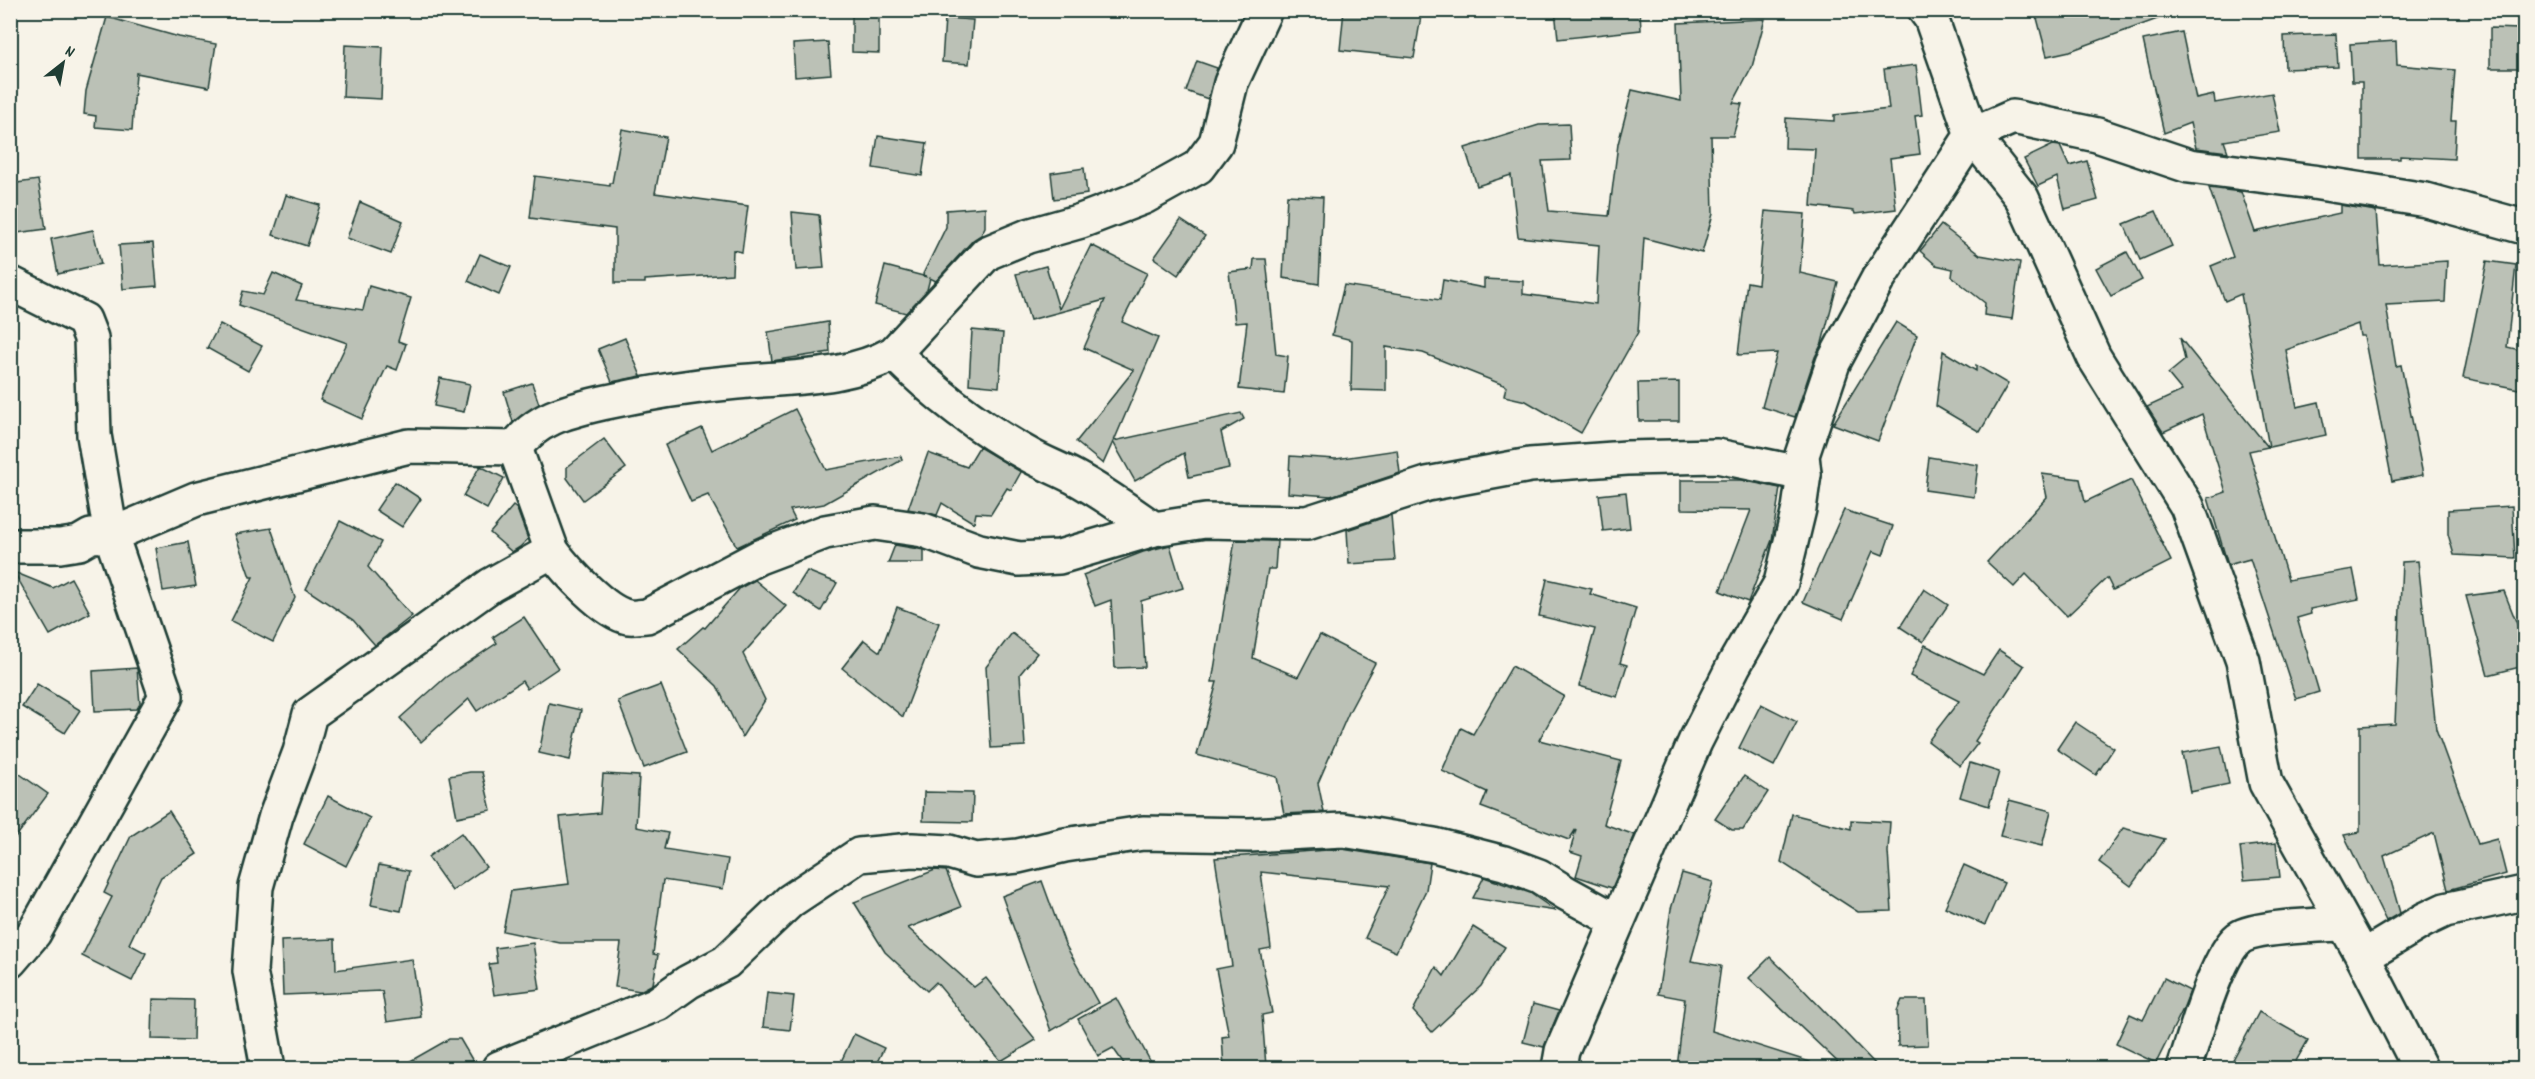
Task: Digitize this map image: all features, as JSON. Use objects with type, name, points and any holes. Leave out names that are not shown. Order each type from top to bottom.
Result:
[{"type":"street","points":[[514,448],[522,437],[546,419],[569,411],[652,392],[823,374],[876,363],[894,353],[987,253],[1028,236],[1082,221],[1144,197],[1198,166],[1216,143],[1231,83],[1265,10]]},
{"type":"street","points":[[1925,10],[1930,18],[1972,135],[2022,198],[2094,357],[2187,506],[2243,661],[2266,783],[2342,924],[2363,957],[2420,1068]]},
{"type":"street","points":[[1558,1068],[1562,1051],[1695,742],[1734,666],[1781,583],[1799,509],[1804,474],[1802,455],[1833,363],[1878,279],[1972,135],[2013,117],[2097,135],[2189,166],[2426,200],[2524,227]]},
{"type":"street","points":[[10,283],[84,320],[91,338],[94,435],[111,535],[166,696],[34,933],[10,962]]},
{"type":"street","points":[[894,353],[922,382],[954,406],[1028,454],[1074,477],[1114,501],[1154,529]]},
{"type":"street","points":[[10,546],[60,546],[79,543],[91,536],[111,535],[196,499],[409,446],[514,448]]},
{"type":"street","points":[[514,448],[552,551],[562,565],[596,596],[615,612],[629,618],[647,616],[759,557],[825,532],[875,523],[922,530],[979,551],[1019,560],[1059,557],[1154,529],[1206,521],[1307,523],[1427,484],[1530,465],[1627,458],[1717,456],[1804,474]]},
{"type":"street","points":[[268,1068],[250,971],[256,887],[276,816],[300,752],[310,714],[491,585],[552,551]]},
{"type":"street","points":[[499,1068],[657,1004],[688,982],[726,962],[790,901],[859,855],[912,850],[949,852],[976,860],[1018,856],[1065,845],[1143,833],[1249,836],[1343,830],[1434,845],[1504,863],[1539,876],[1617,921]]},
{"type":"street","points":[[2363,957],[2445,910],[2524,893]]},
{"type":"street","points":[[2184,1068],[2218,968],[2239,938],[2271,929],[2342,924]]},
{"type":"building","points":[[1344,10],[1422,10],[1414,58],[1340,50]]},
{"type":"building","points":[[1555,10],[1640,10],[1641,30],[1558,39]]},
{"type":"building","points":[[2067,10],[2170,10],[2171,14],[2070,51],[2047,56],[2037,18]]},
{"type":"building","points":[[852,11],[879,11],[879,53],[852,52]]},
{"type":"building","points":[[107,17],[179,37],[216,44],[209,87],[136,73],[132,130],[95,127],[96,116],[84,114],[86,91]]},
{"type":"building","points":[[945,18],[973,20],[969,64],[942,62]]},
{"type":"building","points":[[1765,19],[1752,67],[1733,103],[1742,104],[1733,136],[1711,136],[1713,214],[1702,253],[1644,238],[1638,332],[1581,433],[1526,401],[1504,396],[1506,386],[1423,353],[1386,347],[1386,391],[1351,390],[1352,340],[1332,335],[1344,285],[1440,300],[1443,280],[1484,288],[1484,279],[1523,281],[1523,294],[1596,304],[1599,245],[1518,237],[1511,175],[1477,186],[1465,148],[1539,125],[1569,124],[1571,160],[1542,161],[1549,211],[1609,216],[1618,144],[1632,90],[1681,101],[1678,23]]},
{"type":"building","points":[[2490,28],[2520,29],[2520,68],[2490,68]]},
{"type":"building","points":[[2182,32],[2196,99],[2214,95],[2215,103],[2272,93],[2280,132],[2224,141],[2228,152],[2196,148],[2190,123],[2164,133],[2143,40]]},
{"type":"building","points":[[2336,34],[2338,67],[2285,69],[2284,36]]},
{"type":"building","points":[[2396,41],[2397,65],[2455,70],[2451,121],[2456,121],[2454,159],[2400,156],[2400,159],[2362,159],[2362,82],[2352,82],[2350,44]]},
{"type":"building","points":[[828,42],[831,74],[795,77],[793,44]]},
{"type":"building","points":[[345,45],[383,47],[381,99],[343,97]]},
{"type":"building","points":[[1197,61],[1217,68],[1208,99],[1186,91]]},
{"type":"building","points":[[1916,65],[1922,115],[1915,116],[1920,154],[1890,158],[1896,209],[1855,214],[1854,211],[1811,206],[1815,149],[1785,148],[1786,118],[1834,121],[1834,115],[1889,109],[1884,69]]},
{"type":"building","points":[[622,129],[666,137],[655,193],[748,206],[742,252],[733,250],[732,274],[645,280],[645,283],[615,283],[615,229],[530,218],[535,176],[610,186]]},
{"type":"building","points":[[878,136],[927,143],[922,176],[873,168]]},
{"type":"building","points":[[2053,145],[2060,146],[2069,166],[2087,161],[2098,200],[2065,209],[2057,177],[2038,186],[2024,159]]},
{"type":"building","points":[[1084,168],[1087,194],[1054,199],[1051,173]]},
{"type":"building","points":[[38,180],[46,229],[10,234],[10,184]]},
{"type":"building","points":[[2209,188],[2241,192],[2255,232],[2340,213],[2340,205],[2376,211],[2380,265],[2447,261],[2445,302],[2386,305],[2396,366],[2401,365],[2423,475],[2392,481],[2364,336],[2360,336],[2358,324],[2286,350],[2297,407],[2319,402],[2326,435],[2269,447],[2241,294],[2225,301],[2211,266],[2233,257]]},
{"type":"building","points":[[286,195],[320,205],[307,246],[273,235]]},
{"type":"building","points":[[1287,195],[1323,197],[1319,284],[1283,278]]},
{"type":"building","points":[[360,202],[403,221],[391,254],[347,238]]},
{"type":"building","points":[[985,207],[985,227],[981,235],[973,240],[936,281],[930,278],[927,290],[906,313],[875,305],[885,266],[927,277],[923,274],[946,227],[946,210]]},
{"type":"building","points":[[1765,211],[1805,214],[1800,273],[1838,282],[1822,343],[1795,417],[1762,407],[1777,353],[1738,355],[1747,282],[1758,284]]},
{"type":"building","points":[[2156,211],[2172,246],[2140,260],[2124,224]]},
{"type":"building","points":[[792,212],[819,215],[824,268],[796,270]]},
{"type":"building","points":[[1181,220],[1205,236],[1178,275],[1154,258]]},
{"type":"building","points":[[1941,225],[1980,255],[2020,262],[2012,319],[1984,315],[1985,303],[1952,277],[1953,269],[1936,265],[1920,251]]},
{"type":"building","points":[[93,230],[101,264],[58,274],[51,239]]},
{"type":"building","points":[[153,243],[157,286],[123,289],[119,245]]},
{"type":"building","points":[[1091,245],[1147,273],[1122,322],[1158,338],[1114,441],[1241,413],[1244,419],[1221,432],[1229,468],[1189,477],[1184,453],[1135,481],[1113,442],[1103,464],[1076,442],[1134,370],[1084,348],[1105,300],[1030,320],[1016,274],[1046,266],[1059,309]]},
{"type":"building","points":[[2127,252],[2142,280],[2111,296],[2096,268]]},
{"type":"building","points":[[480,254],[511,267],[499,295],[468,281]]},
{"type":"building","points":[[1254,259],[1266,259],[1276,354],[1288,356],[1284,394],[1239,389],[1247,322],[1235,323],[1229,272],[1253,269]]},
{"type":"building","points":[[2487,261],[2516,265],[2507,347],[2524,351],[2524,390],[2463,378]]},
{"type":"building","points":[[273,273],[302,286],[296,300],[363,310],[369,286],[411,298],[398,341],[406,344],[397,370],[387,366],[362,419],[320,400],[347,343],[239,305],[243,291],[263,295]]},
{"type":"building","points":[[828,322],[830,352],[772,361],[768,332]]},
{"type":"building","points":[[1896,322],[1917,335],[1878,441],[1833,424]]},
{"type":"building","points":[[220,324],[262,346],[248,371],[207,348]]},
{"type":"building","points":[[972,330],[1003,333],[999,387],[969,384]]},
{"type":"building","points":[[625,338],[641,376],[612,382],[598,349]]},
{"type":"building","points":[[2180,338],[2268,447],[2249,451],[2288,580],[2353,569],[2359,599],[2310,609],[2311,614],[2297,618],[2319,692],[2296,699],[2250,559],[2228,565],[2208,498],[2226,492],[2202,414],[2163,432],[2147,407],[2182,391],[2168,374],[2185,360]]},
{"type":"building","points":[[1943,351],[1976,371],[1976,365],[2008,384],[1980,432],[1936,406]]},
{"type":"building","points":[[440,378],[470,384],[464,412],[434,406]]},
{"type":"building","points":[[1679,382],[1679,421],[1639,421],[1638,383]]},
{"type":"building","points":[[532,383],[539,404],[513,422],[504,392]]},
{"type":"building","points":[[795,409],[826,470],[901,456],[902,460],[824,504],[790,510],[795,520],[737,547],[708,495],[691,502],[665,445],[702,428],[712,450]]},
{"type":"building","points":[[604,439],[626,468],[583,500],[567,478],[567,467]]},
{"type":"building","points":[[979,447],[1021,472],[1011,490],[1007,488],[991,514],[976,513],[974,523],[942,503],[937,515],[908,509],[928,453],[967,467]]},
{"type":"building","points":[[1397,450],[1400,473],[1331,496],[1288,493],[1290,456],[1336,459]]},
{"type":"building","points":[[1929,457],[1978,465],[1974,497],[1925,490]]},
{"type":"building","points":[[480,466],[504,478],[487,509],[463,496]]},
{"type":"building","points":[[2042,474],[2080,479],[2085,502],[2131,480],[2171,561],[2113,590],[2107,578],[2067,616],[2026,574],[2014,587],[1987,562],[2047,497]]},
{"type":"building","points":[[1681,480],[1741,480],[1780,488],[1772,540],[1748,602],[1720,591],[1751,510],[1681,509]]},
{"type":"building","points":[[395,482],[421,499],[402,527],[376,510]]},
{"type":"building","points":[[1626,492],[1630,528],[1603,531],[1599,495]]},
{"type":"building","points":[[513,506],[517,509],[528,539],[512,552],[490,533]]},
{"type":"building","points":[[2512,506],[2515,558],[2454,555],[2448,534],[2448,510]]},
{"type":"building","points":[[1844,510],[1893,526],[1883,555],[1873,551],[1843,619],[1803,602]]},
{"type":"building","points":[[1391,515],[1395,561],[1349,564],[1347,530]]},
{"type":"building","points":[[340,521],[381,542],[368,567],[412,616],[375,645],[353,620],[306,589]]},
{"type":"building","points":[[271,528],[295,598],[273,642],[231,621],[253,577],[250,577],[235,534]]},
{"type":"building","points":[[1235,540],[1277,541],[1275,569],[1268,569],[1253,658],[1298,677],[1320,635],[1375,663],[1349,712],[1318,783],[1324,812],[1284,814],[1277,777],[1197,755],[1217,682],[1212,682]]},
{"type":"building","points":[[188,542],[196,586],[163,591],[156,548]]},
{"type":"building","points":[[895,545],[924,550],[924,563],[888,563]]},
{"type":"building","points":[[1170,545],[1183,588],[1141,601],[1145,667],[1115,668],[1111,600],[1095,606],[1083,575],[1143,552]]},
{"type":"building","points":[[2418,561],[2436,729],[2478,844],[2497,839],[2506,874],[2448,890],[2434,833],[2384,856],[2400,913],[2386,921],[2344,835],[2360,832],[2360,726],[2395,724],[2402,562]]},
{"type":"building","points":[[807,571],[837,583],[821,611],[793,593]]},
{"type":"building","points":[[14,572],[53,588],[71,578],[90,613],[50,635]]},
{"type":"building","points":[[1547,579],[1592,589],[1590,594],[1636,608],[1620,663],[1627,665],[1617,697],[1579,686],[1595,629],[1539,616]]},
{"type":"building","points":[[755,580],[786,606],[743,654],[765,700],[742,737],[717,686],[678,649],[703,627],[705,628],[740,588]]},
{"type":"building","points":[[1924,589],[1948,605],[1923,642],[1900,627]]},
{"type":"building","points":[[2504,591],[2519,629],[2524,652],[2524,666],[2488,675],[2466,596]]},
{"type":"building","points":[[897,607],[939,623],[903,717],[842,668],[864,640],[880,652]]},
{"type":"building","points":[[524,617],[558,668],[527,689],[522,681],[477,711],[469,699],[421,742],[400,718],[446,677],[497,643],[493,637]]},
{"type":"building","points":[[1012,633],[1037,653],[1020,674],[1025,746],[991,748],[986,667]]},
{"type":"building","points":[[1925,645],[1983,674],[1999,650],[2024,666],[1975,741],[1978,743],[1960,766],[1928,741],[1959,701],[1910,676]]},
{"type":"building","points":[[1512,666],[1564,696],[1539,740],[1621,761],[1604,824],[1635,835],[1612,888],[1576,876],[1582,856],[1570,852],[1576,829],[1569,840],[1481,807],[1487,792],[1442,771],[1461,728],[1473,734]]},
{"type":"building","points":[[137,668],[140,704],[137,709],[95,711],[93,671]]},
{"type":"building","points":[[37,684],[80,710],[65,733],[22,707]]},
{"type":"building","points":[[661,685],[687,752],[644,768],[618,701]]},
{"type":"building","points":[[549,703],[581,710],[570,760],[539,753]]},
{"type":"building","points":[[1761,704],[1797,722],[1774,766],[1739,748]]},
{"type":"building","points":[[2075,722],[2114,748],[2096,775],[2057,749]]},
{"type":"building","points":[[2221,746],[2229,784],[2190,792],[2182,753]]},
{"type":"building","points":[[1970,763],[1999,772],[1989,806],[1960,797]]},
{"type":"building","points":[[10,767],[48,794],[10,845]]},
{"type":"building","points":[[482,772],[491,810],[457,817],[449,776]]},
{"type":"building","points":[[603,774],[639,776],[636,827],[668,833],[664,849],[728,859],[723,889],[663,880],[653,954],[658,955],[653,984],[640,991],[615,987],[621,943],[560,943],[503,931],[511,891],[569,884],[560,817],[600,813]]},
{"type":"building","points":[[1744,776],[1768,792],[1743,830],[1732,830],[1715,819]]},
{"type":"building","points":[[924,792],[973,793],[972,822],[923,821]]},
{"type":"building","points":[[328,796],[370,818],[346,866],[304,844]]},
{"type":"building","points":[[2009,800],[2051,811],[2042,846],[2000,836]]},
{"type":"building","points":[[169,811],[197,854],[161,877],[129,944],[146,953],[132,981],[82,956],[112,897],[104,893],[131,836]]},
{"type":"building","points":[[1792,814],[1851,829],[1851,820],[1890,822],[1888,852],[1892,911],[1858,912],[1781,862]]},
{"type":"building","points":[[2123,828],[2165,839],[2131,886],[2099,862]]},
{"type":"building","points":[[461,833],[486,867],[452,891],[428,857]]},
{"type":"building","points":[[2276,843],[2280,877],[2244,880],[2240,847]]},
{"type":"building","points":[[1342,849],[1430,863],[1426,890],[1396,952],[1365,938],[1389,886],[1261,872],[1271,948],[1260,950],[1272,1013],[1262,1015],[1266,1066],[1224,1068],[1222,1037],[1229,1036],[1216,969],[1232,966],[1215,858]]},
{"type":"building","points":[[379,865],[409,871],[401,911],[371,905]]},
{"type":"building","points":[[1964,865],[2004,883],[1985,925],[1945,907]]},
{"type":"building","points":[[935,870],[946,871],[961,907],[908,928],[974,987],[986,978],[1036,1040],[1001,1061],[936,982],[927,991],[885,952],[854,902]]},
{"type":"building","points":[[1682,873],[1713,882],[1691,961],[1721,966],[1712,1031],[1810,1062],[1809,1068],[1677,1068],[1685,999],[1658,994],[1671,909]]},
{"type":"building","points":[[1484,877],[1530,893],[1556,911],[1473,898]]},
{"type":"building","points":[[1042,881],[1065,944],[1098,1003],[1051,1031],[1002,896]]},
{"type":"building","points":[[1473,927],[1505,947],[1481,986],[1432,1032],[1413,1011],[1436,967],[1444,976]]},
{"type":"building","points":[[335,939],[336,970],[412,959],[421,1017],[387,1022],[382,991],[283,995],[281,941]]},
{"type":"building","points":[[533,943],[540,989],[494,995],[489,964],[497,963],[495,948]]},
{"type":"building","points":[[1770,957],[1879,1068],[1844,1068],[1749,978]]},
{"type":"building","points":[[2164,978],[2190,991],[2156,1063],[2116,1044],[2130,1014],[2143,1020]]},
{"type":"building","points":[[767,993],[794,996],[790,1030],[763,1027]]},
{"type":"building","points":[[1116,998],[1154,1068],[1127,1068],[1113,1048],[1098,1056],[1078,1019]]},
{"type":"building","points":[[153,999],[194,1000],[193,1040],[152,1039]]},
{"type":"building","points":[[1902,1000],[1926,1000],[1928,1045],[1898,1046],[1897,1011]]},
{"type":"building","points":[[1533,1004],[1559,1011],[1544,1047],[1523,1042]]},
{"type":"building","points":[[2259,1012],[2308,1040],[2292,1068],[2229,1068]]},
{"type":"building","points":[[854,1034],[884,1048],[874,1068],[838,1068]]},
{"type":"building","points":[[449,1039],[460,1039],[477,1068],[398,1068]]}]
